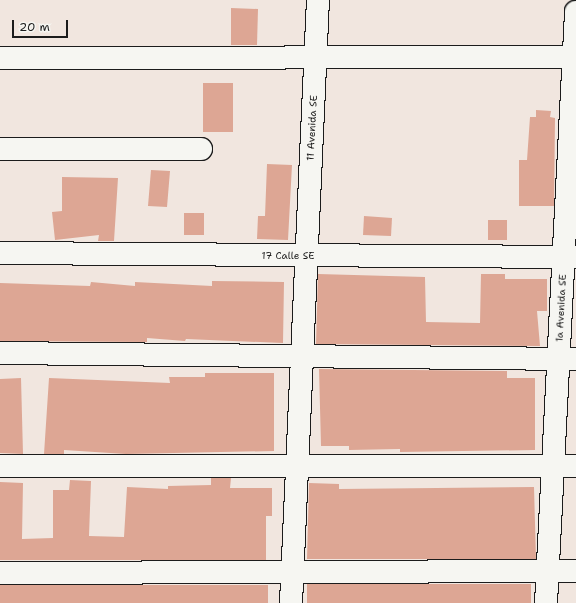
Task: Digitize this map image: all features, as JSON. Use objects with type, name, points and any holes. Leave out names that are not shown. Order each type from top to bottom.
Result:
[{"type":"street","name":"11 Avenida SE","points":[[291,603],[318,0]]},
{"type":"street","name":"1a Avenida SE","points":[[546,603],[553,466],[567,359],[576,12]]},
{"type":"street","points":[[0,58],[575,57]]},
{"type":"street","points":[[0,149],[202,149]]},
{"type":"street","name":"17 Calle SE","points":[[0,253],[570,257]]},
{"type":"street","points":[[0,353],[567,359]]},
{"type":"street","points":[[0,466],[576,466]]},
{"type":"street","points":[[0,573],[576,571]]},
{"type":"building","points":[[231,8],[258,9],[257,45],[231,45]]},
{"type":"building","points":[[203,83],[233,83],[233,132],[203,132]]},
{"type":"building","points":[[536,110],[551,111],[550,117],[555,118],[554,206],[519,206],[519,160],[527,160],[530,117],[536,117]]},
{"type":"building","points":[[267,164],[292,165],[288,240],[257,239],[258,216],[265,216]]},
{"type":"building","points":[[151,170],[170,171],[167,207],[148,206]]},
{"type":"building","points":[[62,177],[118,178],[114,241],[98,241],[99,235],[55,240],[52,212],[62,211]]},
{"type":"building","points":[[184,213],[204,213],[204,235],[184,235]]},
{"type":"building","points":[[364,216],[392,218],[391,236],[363,235]]},
{"type":"building","points":[[488,220],[507,220],[507,240],[488,240]]},
{"type":"building","points":[[318,274],[425,277],[426,322],[480,323],[481,274],[505,274],[505,279],[547,279],[547,311],[537,311],[540,346],[316,344]]},
{"type":"building","points":[[212,281],[284,282],[283,343],[186,339],[185,341],[147,338],[147,342],[0,341],[0,283],[90,286],[91,282],[135,286],[135,282],[212,286]]},
{"type":"building","points":[[319,369],[507,371],[507,378],[535,378],[535,450],[400,452],[400,449],[349,450],[349,446],[321,446]]},
{"type":"building","points":[[205,373],[274,373],[274,451],[126,454],[64,450],[64,454],[44,454],[49,378],[170,383],[169,377],[205,377]]},
{"type":"building","points":[[21,378],[23,454],[0,453],[0,379]]},
{"type":"building","points":[[211,478],[231,478],[230,488],[272,488],[272,516],[266,516],[266,560],[0,560],[0,482],[23,483],[22,539],[53,538],[53,490],[69,490],[70,480],[91,481],[89,536],[124,537],[127,487],[168,489],[168,486],[211,485]]},
{"type":"building","points":[[309,483],[339,484],[339,489],[534,487],[536,559],[307,559]]},
{"type":"building","points":[[307,584],[531,584],[531,603],[307,603]]},
{"type":"building","points":[[0,585],[268,585],[268,603],[0,603]]}]
